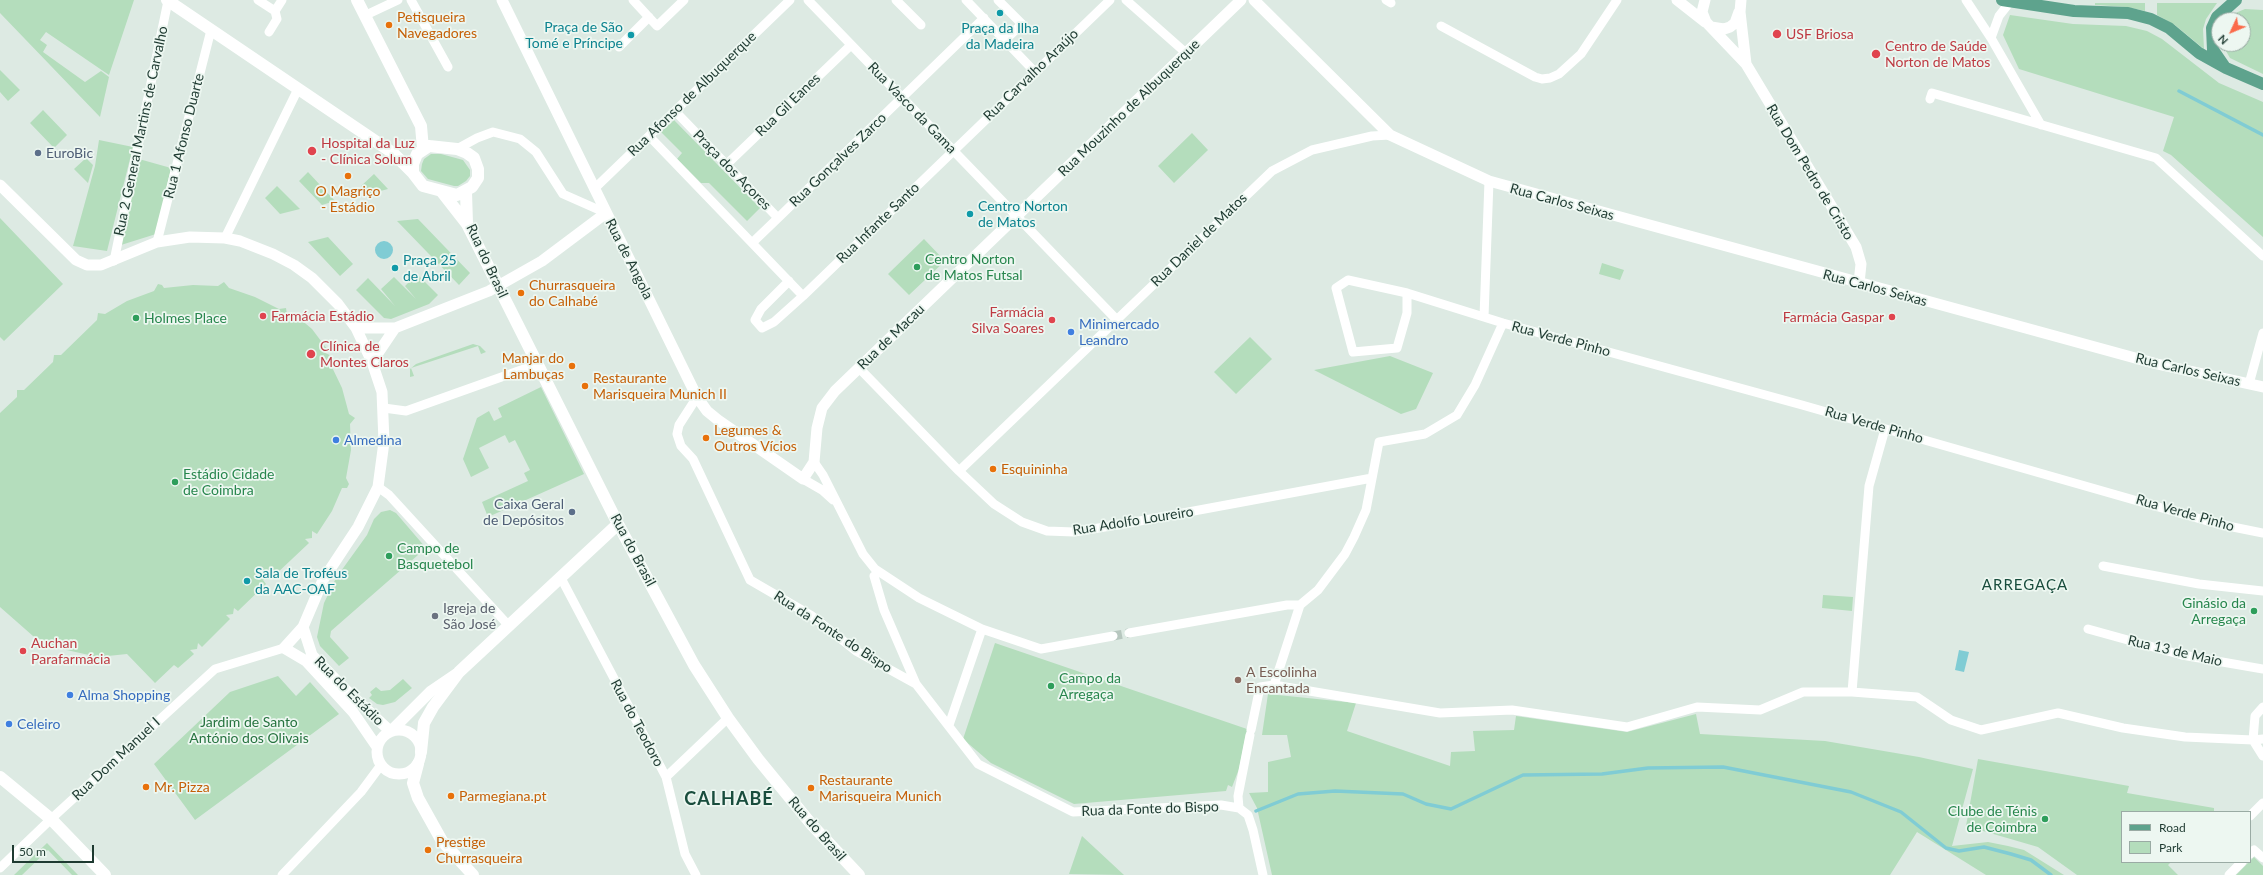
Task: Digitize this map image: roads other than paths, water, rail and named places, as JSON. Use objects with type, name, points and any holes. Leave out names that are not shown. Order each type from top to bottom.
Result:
[{"type":"main road","points":[[168,0],[393,153],[413,173],[423,186],[458,195],[466,192],[478,178],[478,169],[474,158],[467,153],[457,149],[429,146],[420,152],[413,164],[413,173]]},
{"type":"main road","points":[[357,0],[366,15],[421,126],[420,152]]},
{"type":"main road","points":[[2226,68],[2213,50],[2212,28],[2217,17],[2236,0]]},
{"type":"main road","points":[[2006,1],[2074,11],[2128,13],[2151,19],[2169,28],[2199,53],[2226,68],[2263,84]]},
{"type":"main road","points":[[393,153],[420,152]]},
{"type":"main road","points":[[442,192],[467,224]]},
{"type":"main road","name":"Rua do Brasil","points":[[466,192],[467,224],[618,524],[694,665],[728,718],[812,825],[859,875]]},
{"type":"main road","points":[[421,752],[424,723],[433,707],[459,672],[618,524]]},
{"type":"main road","points":[[418,764],[413,783],[427,816],[442,841],[473,875]]},
{"type":"main road","points":[[0,777],[51,819],[105,875]]},
{"type":"street","name":"Rua 2 General Martins de Carvalho","points":[[114,261],[168,0]]},
{"type":"street","points":[[258,0],[275,11],[277,19],[269,32]]},
{"type":"street","points":[[275,11],[282,0]]},
{"type":"street","points":[[366,15],[398,0]]},
{"type":"street","points":[[411,0],[448,67]]},
{"type":"street","name":"Rua de Angola","points":[[502,0],[697,397],[707,411],[718,420],[803,479]]},
{"type":"street","points":[[633,0],[657,26],[684,0]]},
{"type":"street","name":"Rua Afonso de Albuquerque","points":[[594,189],[790,0]]},
{"type":"street","name":"Rua Vasco da Gama","points":[[808,0],[1116,319]]},
{"type":"street","points":[[897,0],[921,26]]},
{"type":"street","points":[[966,0],[1035,72]]},
{"type":"street","points":[[998,0],[1022,24],[1005,40]]},
{"type":"street","name":"Rua Carvalho Araújo","points":[[953,151],[1110,0]]},
{"type":"street","points":[[1126,0],[1186,53]]},
{"type":"street","name":"Rua Mouzinho de Albuquerque","points":[[1016,216],[1241,0]]},
{"type":"street","points":[[1254,0],[1390,135]]},
{"type":"street","points":[[1441,26],[1535,77],[1546,79],[1559,74],[1581,54],[1617,0]]},
{"type":"street","points":[[1677,0],[1709,25]]},
{"type":"street","points":[[1705,0],[1702,12],[1709,25]]},
{"type":"street","points":[[1966,0],[1991,38],[2041,125]]},
{"type":"street","points":[[1991,38],[2006,1]]},
{"type":"street","name":"Rua Dom Pedro de Cristo","points":[[1709,25],[1724,29],[1730,27],[1735,23],[1739,5]]},
{"type":"street","name":"Rua Dom Pedro de Cristo","points":[[1739,5],[1746,64]]},
{"type":"street","points":[[619,47],[649,17]]},
{"type":"street","name":"Rua Gonçalves Zarco","points":[[778,218],[984,18]]},
{"type":"street","name":"Rua Dom Pedro de Cristo","points":[[1709,25],[1746,64],[1856,247],[1861,264],[1859,283]]},
{"type":"street","name":"Rua 1 Afonso Duarte","points":[[158,242],[164,213],[212,30]]},
{"type":"street","name":"Rua Gil Eanes","points":[[726,165],[851,45]]},
{"type":"street","points":[[224,238],[298,89]]},
{"type":"street","points":[[1930,100],[1932,93],[2156,158],[2263,256]]},
{"type":"street","name":"Praça dos Açores","points":[[675,111],[778,218],[752,243]]},
{"type":"street","points":[[457,149],[477,138],[493,132],[520,139],[536,152],[563,194],[606,213]]},
{"type":"street","name":"Rua Daniel de Matos","points":[[958,471],[1272,171],[1312,150],[1372,136],[1390,135],[1489,181]]},
{"type":"street","points":[[649,136],[803,296]]},
{"type":"street","name":"Rua Infante Santo","points":[[789,282],[761,309],[755,320],[762,328],[774,322],[803,296],[953,151]]},
{"type":"street","points":[[1484,317],[1489,181]]},
{"type":"street","name":"Rua Carlos Seixas","points":[[1489,181],[2157,364],[2263,387]]},
{"type":"street","points":[[0,186],[76,260],[87,265],[101,265],[114,261],[158,242],[190,237],[224,238],[240,241],[260,248],[294,265],[312,278],[338,304],[356,328],[372,362],[382,392],[384,408],[384,442],[378,487],[358,527],[323,580],[303,626],[284,648]]},
{"type":"street","points":[[356,328],[395,328],[459,304],[513,279],[542,261],[581,230],[606,213]]},
{"type":"street","name":"Rua de Macau","points":[[803,479],[814,462],[817,428],[822,408],[835,391],[1016,216]]},
{"type":"street","name":"Rua Verde Pinho","points":[[1407,294],[1407,313],[1397,348],[1353,352],[1336,288],[1348,280],[1407,294],[1503,323],[2077,482],[2218,524],[2263,533]]},
{"type":"street","points":[[1274,685],[1300,605],[1318,590],[1345,554],[1366,510],[1378,442],[1425,434],[1457,415],[1486,364],[1503,323]]},
{"type":"street","points":[[372,362],[395,328]]},
{"type":"street","points":[[2249,384],[2263,333]]},
{"type":"street","points":[[384,408],[406,411],[538,364]]},
{"type":"street","name":"Rua Adolfo Loureiro","points":[[859,368],[958,471],[994,504],[1022,522],[1047,531],[1074,532],[1372,478]]},
{"type":"street","name":"Rua da Fonte do Bispo","points":[[697,397],[679,425],[677,434],[681,446],[693,459],[750,580],[812,616],[856,651],[916,684],[978,764],[1073,812],[1221,805],[1238,808]]},
{"type":"street","points":[[1852,692],[1870,486],[1885,429]]},
{"type":"street","points":[[814,462],[825,479],[834,501],[863,554],[875,569],[919,598],[982,629],[1041,649],[1113,636]]},
{"type":"street","points":[[803,479],[822,490],[834,501]]},
{"type":"street","points":[[378,487],[389,495],[509,626]]},
{"type":"street","points":[[2103,566],[2199,584],[2263,591]]},
{"type":"street","points":[[874,576],[884,610],[916,684]]},
{"type":"street","name":"Rua do Teodoro","points":[[561,578],[666,777],[685,854],[696,875]]},
{"type":"street","points":[[1129,633],[1287,605],[1300,605]]},
{"type":"street","name":"Rua do Estádio","points":[[303,626],[312,654],[345,690],[391,731]]},
{"type":"street","points":[[949,725],[982,629]]},
{"type":"street","name":"Rua 13 de Maio","points":[[2088,629],[2182,655],[2263,669]]},
{"type":"street","name":"Rua do Estádio","points":[[284,648],[306,661],[353,712],[377,747]]},
{"type":"street","name":"Rua Dom Manuel I","points":[[0,868],[214,669],[284,648]]},
{"type":"street","points":[[391,731],[406,731],[412,734],[420,745],[421,752],[418,764],[411,771],[398,775],[385,770],[381,766],[376,754],[377,747],[384,735],[391,731],[431,691],[459,672]]},
{"type":"street","points":[[1263,875],[1253,830],[1248,815],[1238,808],[1238,796],[1260,687],[1274,685],[1440,713],[1512,710],[1627,727],[1697,707],[1760,710],[1803,692],[1852,692],[1917,697],[1951,720],[1981,730],[2058,713],[2123,728],[2185,737],[2253,740],[2263,739]]},
{"type":"street","points":[[2263,707],[2255,716],[2253,740],[2263,756]]},
{"type":"street","points":[[666,777],[728,718]]},
{"type":"street","points":[[282,875],[360,792],[381,766]]},
{"type":"street","points":[[2251,815],[2263,803]]},
{"type":"street","points":[[2251,850],[2263,858]]},
{"type":"street","points":[[2230,875],[2241,863]]},
{"type":"water","points":[[380,241],[388,241],[393,246],[391,257],[388,259],[380,259],[375,254],[375,246]]},
{"type":"water","points":[[1959,650],[1969,652],[1964,672],[1955,670]]},
{"type":"waterway","points":[[2179,91],[2263,135]]},
{"type":"waterway","points":[[1256,811],[1298,794],[1335,791],[1403,794],[1426,804],[1451,809],[1523,775],[1602,774],[1648,768],[1723,767],[1851,792],[1901,812],[1946,848],[1959,851],[1984,847],[2031,860],[2051,875]]},
{"type":"tunnel","points":[[1113,636],[1129,633]]},
{"type":"place","name":"Praça da Ilha da Madeira","points":[[1000,13]]},
{"type":"place","name":"Petisqueira Navegadores","points":[[389,25]]},
{"type":"place","name":"USF Briosa","points":[[1777,34]]},
{"type":"place","name":"Praça de São Tomé e Príncipe","points":[[631,35]]},
{"type":"place","name":"Centro de Saúde Norton de Matos","points":[[1876,54]]},
{"type":"place","name":"Hospital da Luz - Clínica Solum","points":[[312,151]]},
{"type":"place","name":"EuroBic","points":[[38,153]]},
{"type":"place","name":"O Magriço - Estádio","points":[[348,176]]},
{"type":"place","name":"Centro Norton de Matos","points":[[970,214]]},
{"type":"place","name":"Centro Norton de Matos Futsal","points":[[917,267]]},
{"type":"place","name":"Praça 25 de Abril","points":[[395,268]]},
{"type":"place","name":"Churrasqueira do Calhabé","points":[[521,293]]},
{"type":"place","name":"Farmácia Estádio","points":[[263,316]]},
{"type":"place","name":"Farmácia Gaspar","points":[[1892,317]]},
{"type":"place","name":"Holmes Place","points":[[136,318]]},
{"type":"place","name":"Farmácia Silva Soares","points":[[1052,320]]},
{"type":"place","name":"Minimercado Leandro","points":[[1071,332]]},
{"type":"place","name":"Clínica de Montes Claros","points":[[311,354]]},
{"type":"place","name":"Manjar do Lambuças","points":[[572,366]]},
{"type":"place","name":"Restaurante Marisqueira Munich II","points":[[585,386]]},
{"type":"place","name":"Legumes & Outros Vícios","points":[[706,438]]},
{"type":"place","name":"Almedina","points":[[336,440]]},
{"type":"place","name":"Esquininha","points":[[993,469]]},
{"type":"place","name":"Estádio Cidade de Coimbra","points":[[175,482]]},
{"type":"place","name":"Caixa Geral de Depósitos","points":[[572,512]]},
{"type":"place","name":"Campo de Basquetebol","points":[[389,556]]},
{"type":"place","name":"Sala de Troféus da AAC-OAF","points":[[247,581]]},
{"type":"place","name":"Ginásio da Arregaça","points":[[2254,611]]},
{"type":"place","name":"Igreja de São José","points":[[435,616]]},
{"type":"place","name":"Auchan Parafarmácia","points":[[23,651]]},
{"type":"place","name":"A Escolinha Encantada","points":[[1238,680]]},
{"type":"place","name":"Campo da Arregaça","points":[[1051,686]]},
{"type":"place","name":"Alma Shopping","points":[[70,695]]},
{"type":"place","name":"Celeiro","points":[[9,724]]},
{"type":"place","name":"Mr. Pizza","points":[[146,787]]},
{"type":"place","name":"Restaurante Marisqueira Munich","points":[[811,788]]},
{"type":"place","name":"Parmegiana.pt","points":[[451,796]]},
{"type":"place","name":"Clube de Ténis de Coimbra","points":[[2045,819]]},
{"type":"place","name":"Prestige Churrasqueira","points":[[428,850]]},
{"type":"district","name":"ARREGAÇA","points":[[2025,585]]},
{"type":"district","name":"CALHABÉ","points":[[729,799]]},
{"type":"park label","name":"Jardim de Santo António dos Olivais","points":[[249,730]]}]
